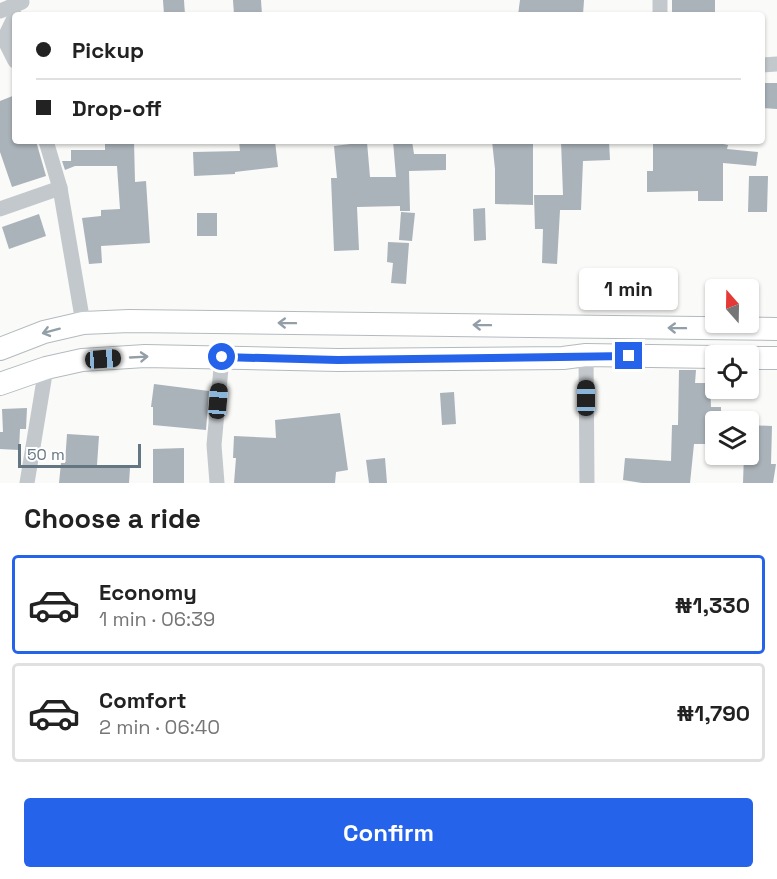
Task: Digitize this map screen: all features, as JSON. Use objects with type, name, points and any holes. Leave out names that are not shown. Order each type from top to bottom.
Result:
[{"type":"street","points":[[0,11],[18,8]]},
{"type":"street","points":[[12,21],[4,39],[12,55]]},
{"type":"street","points":[[47,144],[60,188],[83,323]]},
{"type":"street","points":[[0,209],[60,188]]},
{"type":"street","points":[[0,349],[44,332],[83,323],[153,321],[777,329]]},
{"type":"street","points":[[586,355],[587,483]]},
{"type":"street","points":[[0,384],[46,368],[92,360],[145,356],[338,360],[563,358],[586,355],[705,357]]},
{"type":"street","points":[[217,483],[213,445],[222,357]]},
{"type":"street","points":[[759,358],[777,358]]},
{"type":"street","points":[[27,483],[46,368]]},
{"type":"building","points":[[163,0],[184,0],[185,12],[164,12]]},
{"type":"building","points":[[233,0],[261,0],[262,12],[234,12]]},
{"type":"building","points":[[520,0],[584,0],[583,12],[518,12]]},
{"type":"building","points":[[672,0],[715,0],[715,12],[672,12]]},
{"type":"building","points":[[765,83],[777,83],[777,109],[765,108]]},
{"type":"building","points":[[12,96],[12,144],[37,144],[46,176],[12,187],[0,152],[0,101]]},
{"type":"building","points":[[105,144],[134,144],[135,182],[146,181],[150,243],[101,246],[102,263],[89,264],[82,218],[101,216],[101,210],[120,209],[117,166],[75,166],[65,170],[62,161],[71,161],[71,150],[105,150]]},
{"type":"building","points":[[239,144],[275,144],[278,167],[235,172],[235,174],[194,176],[193,152],[240,151]]},
{"type":"building","points":[[367,144],[370,177],[396,177],[393,144],[412,144],[414,154],[446,154],[446,170],[409,171],[410,211],[400,211],[400,206],[357,207],[359,250],[334,251],[331,178],[337,178],[334,146]]},
{"type":"building","points":[[492,144],[533,144],[533,205],[495,204]]},
{"type":"building","points":[[561,144],[609,144],[610,160],[583,161],[581,210],[560,210],[557,264],[542,263],[543,229],[535,229],[534,195],[563,195]]},
{"type":"building","points":[[653,144],[723,144],[728,145],[727,149],[758,152],[756,166],[723,163],[723,201],[698,201],[698,191],[647,192],[647,171],[653,171]]},
{"type":"building","points":[[749,176],[768,176],[767,212],[748,212]]},
{"type":"building","points":[[485,208],[486,240],[474,241],[473,209]]},
{"type":"building","points":[[401,212],[415,213],[412,241],[399,240]]},
{"type":"building","points":[[197,213],[217,213],[217,236],[197,236]]},
{"type":"building","points":[[39,214],[46,236],[9,249],[2,227]]},
{"type":"building","points":[[388,242],[409,243],[406,284],[391,283],[393,263],[387,262]]},
{"type":"building","points":[[679,370],[696,370],[695,383],[705,383],[705,399],[711,399],[711,407],[721,407],[721,411],[705,411],[705,444],[694,444],[690,483],[642,483],[623,480],[625,458],[671,461],[672,425],[678,425]]},
{"type":"building","points":[[154,384],[209,391],[206,430],[153,425],[153,407],[151,407]]},
{"type":"building","points":[[454,392],[456,424],[442,425],[440,393]]},
{"type":"building","points":[[27,408],[26,429],[20,429],[19,450],[0,449],[0,432],[3,432],[2,409]]},
{"type":"building","points":[[340,413],[348,470],[336,472],[335,483],[234,483],[236,458],[233,458],[234,436],[276,438],[275,420]]},
{"type":"building","points":[[759,425],[772,426],[771,464],[776,464],[773,483],[743,483],[744,465],[759,465]]},
{"type":"building","points":[[67,434],[99,436],[97,465],[130,468],[129,483],[59,483],[61,463],[65,463]]},
{"type":"building","points":[[184,448],[184,483],[153,483],[153,449]]},
{"type":"building","points":[[385,458],[387,483],[369,483],[366,460]]},
{"type":"route","points":[[222,357],[338,360],[629,356]]}]
